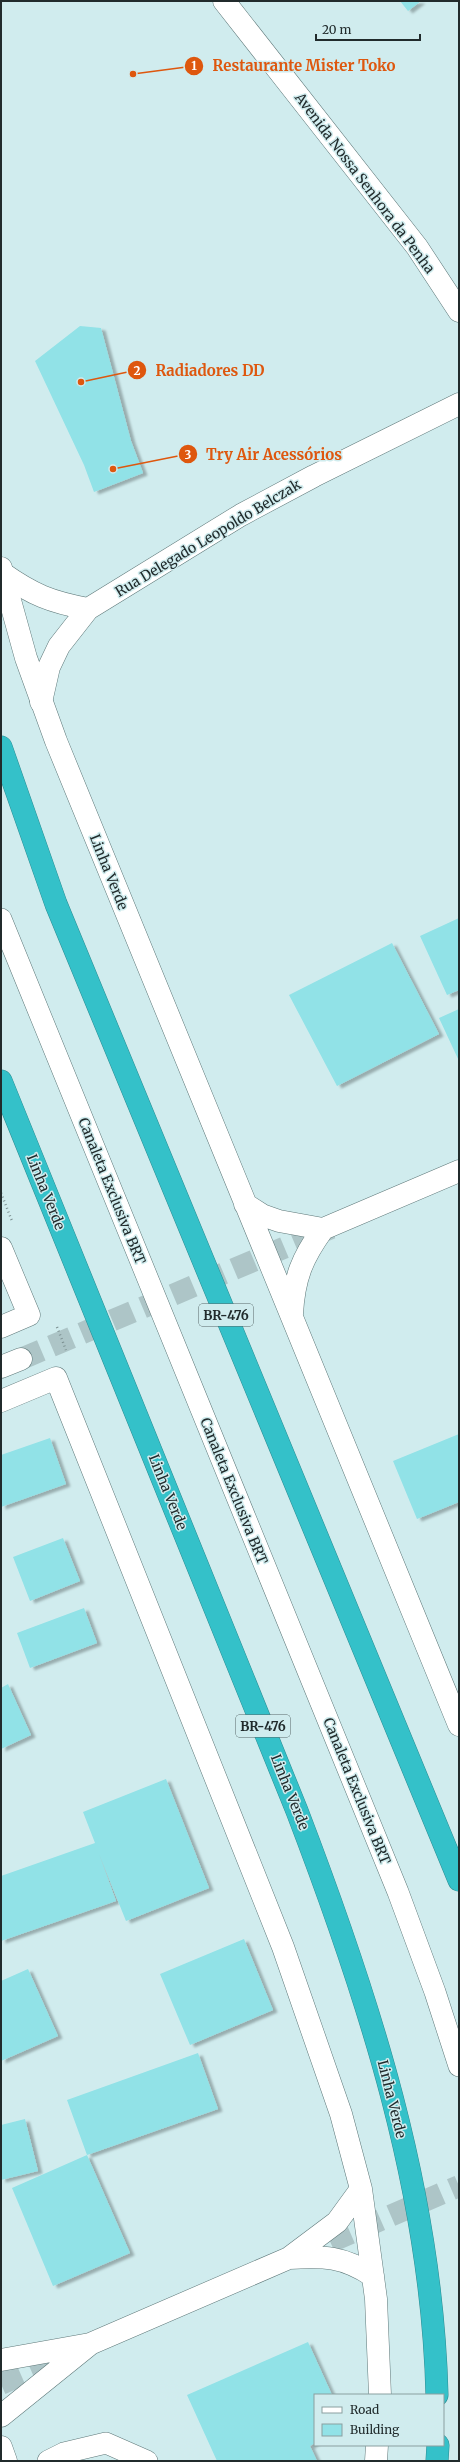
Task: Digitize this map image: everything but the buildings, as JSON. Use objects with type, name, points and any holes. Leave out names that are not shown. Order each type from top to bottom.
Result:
[{"type":"highway","name":"BR-476","points":[[1,747],[56,904],[459,1880]]},
{"type":"highway","name":"Linha Verde","points":[[1,1081],[297,1811],[337,1914],[367,2004],[389,2080],[420,2219],[429,2285],[437,2394]]},
{"type":"highway","points":[[438,2446],[438,2461]]},
{"type":"street","name":"Avenida Nossa Senhora da Penha","points":[[224,1],[413,242],[459,311]]},
{"type":"street","name":"Rua Delegado Leopoldo Belczak","points":[[41,702],[49,667],[59,646],[88,609],[248,512],[314,476],[459,404]]},
{"type":"street","points":[[1,571],[35,594],[57,604],[88,609]]},
{"type":"street","name":"Linha Verde","points":[[1,571],[41,702],[459,1725]]},
{"type":"street","points":[[245,1204],[262,1215],[279,1221],[323,1229],[459,1171]]},
{"type":"street","points":[[292,1317],[293,1289],[299,1269],[323,1229]]},
{"type":"street","points":[[1,1248],[29,1315],[1,1327]]},
{"type":"street","points":[[1,1367],[21,1359]]},
{"type":"street","points":[[1,1401],[56,1378],[283,1947],[338,2107],[361,2189],[373,2276],[379,2337],[380,2394]]},
{"type":"street","points":[[1,2360],[90,2344],[289,2258],[338,2222],[361,2189]]},
{"type":"street","points":[[289,2258],[323,2256],[344,2260],[373,2276]]},
{"type":"street","points":[[1,2416],[90,2344]]},
{"type":"street","points":[[376,2461],[377,2446]]},
{"type":"street","points":[[1,2448],[6,2461]]},
{"type":"lane","name":"Canaleta Exclusiva BRT","points":[[1,919],[398,1892],[435,1992],[459,2066]]},
{"type":"lane","points":[[48,2461],[64,2453],[106,2443],[147,2461]]},
{"type":"tunnel","points":[[21,1359],[331,1228]]},
{"type":"tunnel","points":[[300,2255],[459,2186]]},
{"type":"tunnel","points":[[1,2384],[77,2351]]},
{"type":"place","name":"Restaurante Mister Toko","points":[[133,74]]},
{"type":"place","name":"Radiadores DD","points":[[81,382]]},
{"type":"place","name":"Try Air Acessórios","points":[[113,469]]}]
